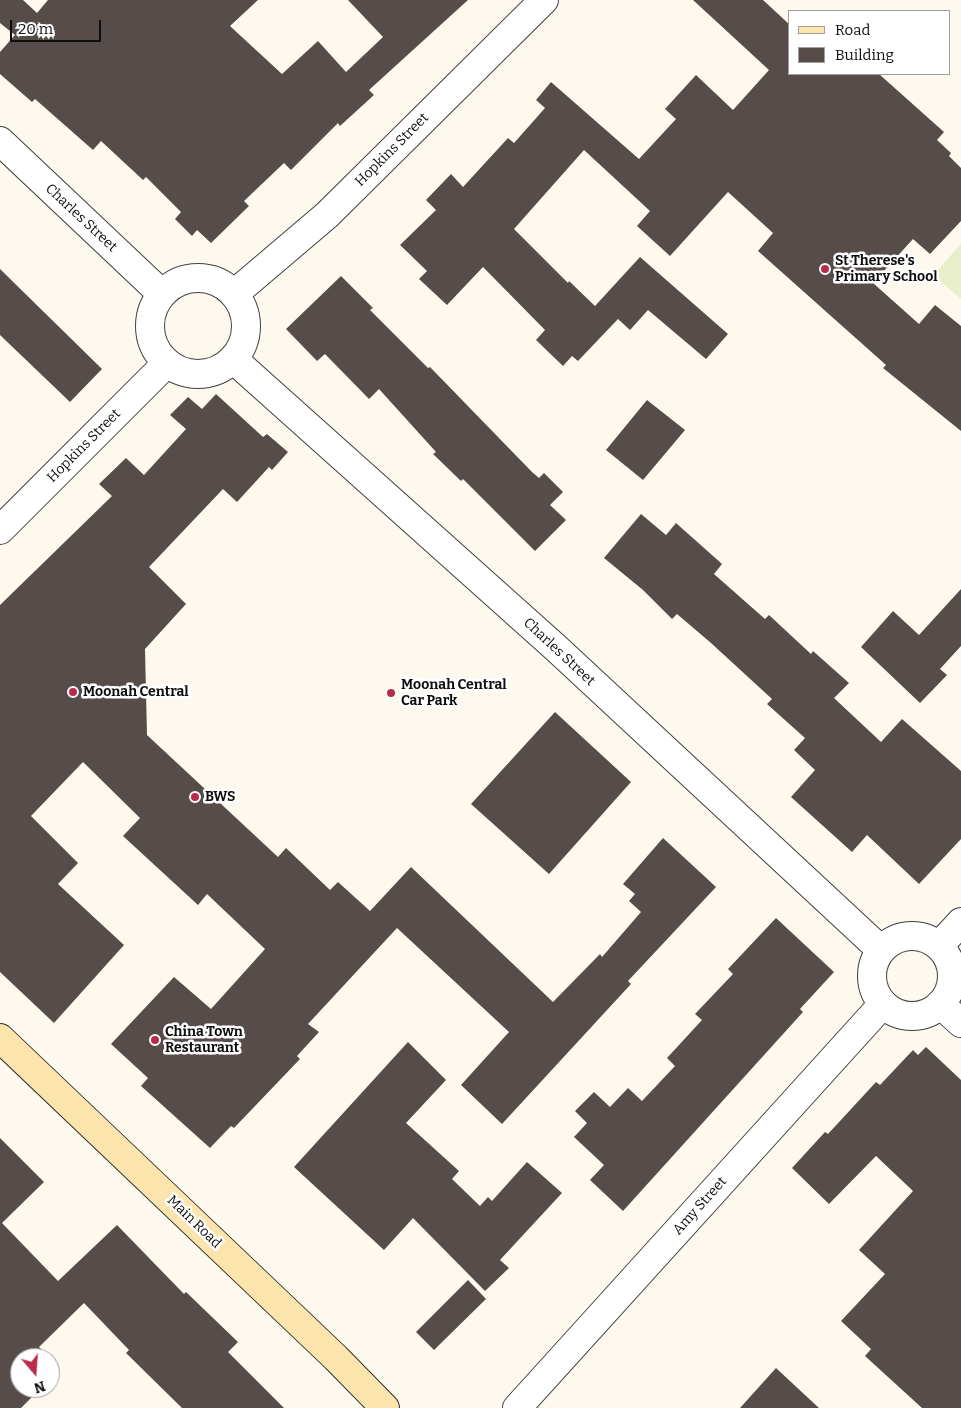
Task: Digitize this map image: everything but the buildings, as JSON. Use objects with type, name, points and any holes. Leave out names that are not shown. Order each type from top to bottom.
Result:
[{"type":"main road","name":"Main Road","points":[[0,1038],[336,1358],[385,1408]]},
{"type":"street","name":"Hopkins Street","points":[[234,294],[327,214],[544,0]]},
{"type":"street","name":"Charles Street","points":[[0,141],[162,294]]},
{"type":"street","points":[[190,279],[206,279],[221,284],[234,294],[242,306],[245,334],[241,347],[233,359],[221,368],[200,374],[179,370],[167,363],[157,352],[151,338],[150,322],[154,307],[162,294],[174,284],[190,279]]},
{"type":"street","name":"Charles Street","points":[[233,359],[541,635],[881,950]]},
{"type":"street","name":"Hopkins Street","points":[[0,530],[167,363]]},
{"type":"street","points":[[939,946],[961,922]]},
{"type":"street","points":[[915,936],[928,939],[939,946],[947,956],[951,968],[952,981],[948,993],[940,1004],[930,1011],[918,1015],[906,1015],[894,1011],[884,1004],[877,995],[872,978],[875,960],[881,950],[890,942],[902,937],[915,936]]},
{"type":"street","name":"Amy Street","points":[[517,1408],[884,1004]]},
{"type":"street","points":[[940,1004],[961,1023]]},
{"type":"green space","points":[[961,244],[961,299],[933,275]]},
{"type":"place","name":"St Therese's Primary School","points":[[825,269]]},
{"type":"place","name":"Moonah Central","points":[[73,692]]},
{"type":"place","name":"Moonah Central Car Park","points":[[391,693]]},
{"type":"place","name":"BWS","points":[[195,797]]},
{"type":"place","name":"China Town Restaurant","points":[[155,1040]]}]
